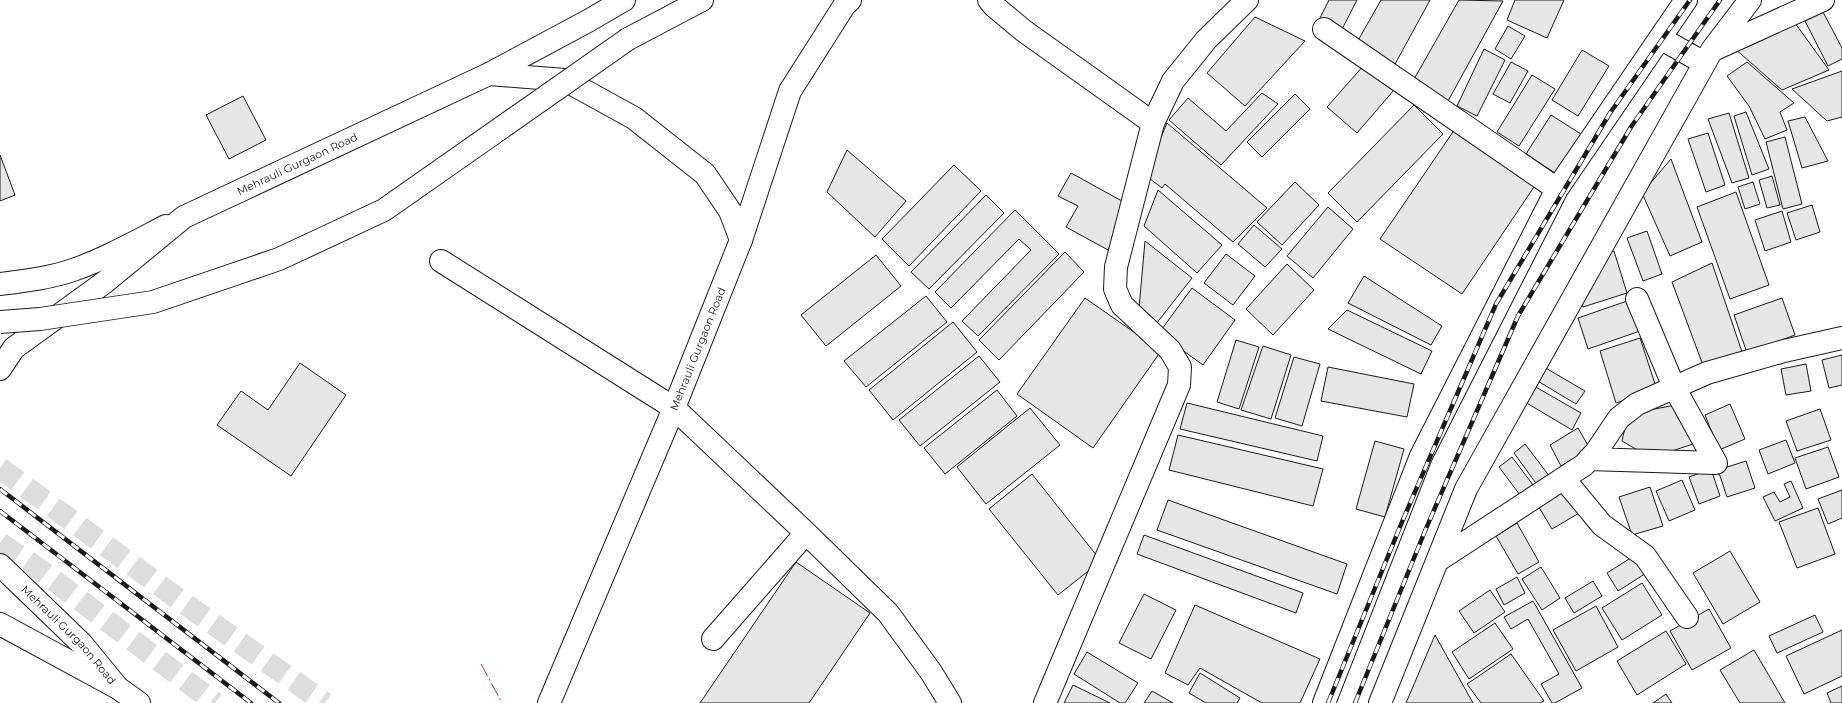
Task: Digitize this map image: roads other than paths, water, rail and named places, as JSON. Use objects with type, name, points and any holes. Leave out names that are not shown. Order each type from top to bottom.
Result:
[{"type":"main road","name":"Mehrauli Gurgaon Road","points":[[0,369],[14,348],[104,282],[184,217],[489,74],[624,0]]},
{"type":"main road","points":[[0,322],[40,319],[153,302],[279,259],[384,210],[628,39],[702,0]]},
{"type":"main road","name":"Mehrauli Gurgaon Road","points":[[549,703],[674,408],[740,240],[790,91],[844,6],[850,0]]},
{"type":"main road","points":[[989,0],[1024,31],[1153,122]]},
{"type":"main road","points":[[1045,703],[1179,385],[1180,367],[1170,350],[1122,305],[1115,289],[1116,267],[1153,122],[1173,81],[1206,40],[1247,0]]},
{"type":"main road","points":[[1324,703],[1421,456],[1557,189],[1686,0]]},
{"type":"main road","points":[[1380,703],[1466,489],[1708,57],[1750,0]]},
{"type":"main road","points":[[1660,38],[1708,57],[1823,0]]},
{"type":"main road","points":[[1324,29],[1557,189]]},
{"type":"main road","points":[[489,74],[565,80],[634,118],[705,174],[730,212],[740,240]]},
{"type":"main road","points":[[0,284],[25,281],[72,270],[120,249],[184,217]]},
{"type":"main road","points":[[441,260],[674,408],[888,613],[950,703]]},
{"type":"main road","points":[[1589,459],[1716,463],[1674,387],[1637,299]]},
{"type":"main road","points":[[1437,561],[1584,465],[1596,452],[1619,418],[1637,404],[1707,373],[1784,351],[1842,338]]},
{"type":"main road","points":[[1564,479],[1602,525],[1645,556],[1687,617]]},
{"type":"main road","points":[[714,639],[806,533]]},
{"type":"main road","name":"Mehrauli Gurgaon Road","points":[[0,565],[82,644],[118,688],[139,703]]},
{"type":"main road","points":[[0,624],[118,688]]},
{"type":"tunnel","points":[[0,468],[181,601],[325,703]]},
{"type":"tunnel","points":[[0,543],[43,572],[215,703]]},
{"type":"railway","points":[[1328,703],[1402,522],[1496,304],[1610,113],[1690,0]]},
{"type":"railway","points":[[1355,703],[1425,531],[1518,316],[1631,127],[1720,0]]},
{"type":"railway","points":[[0,489],[279,703]]},
{"type":"railway","points":[[0,511],[251,703]]}]
